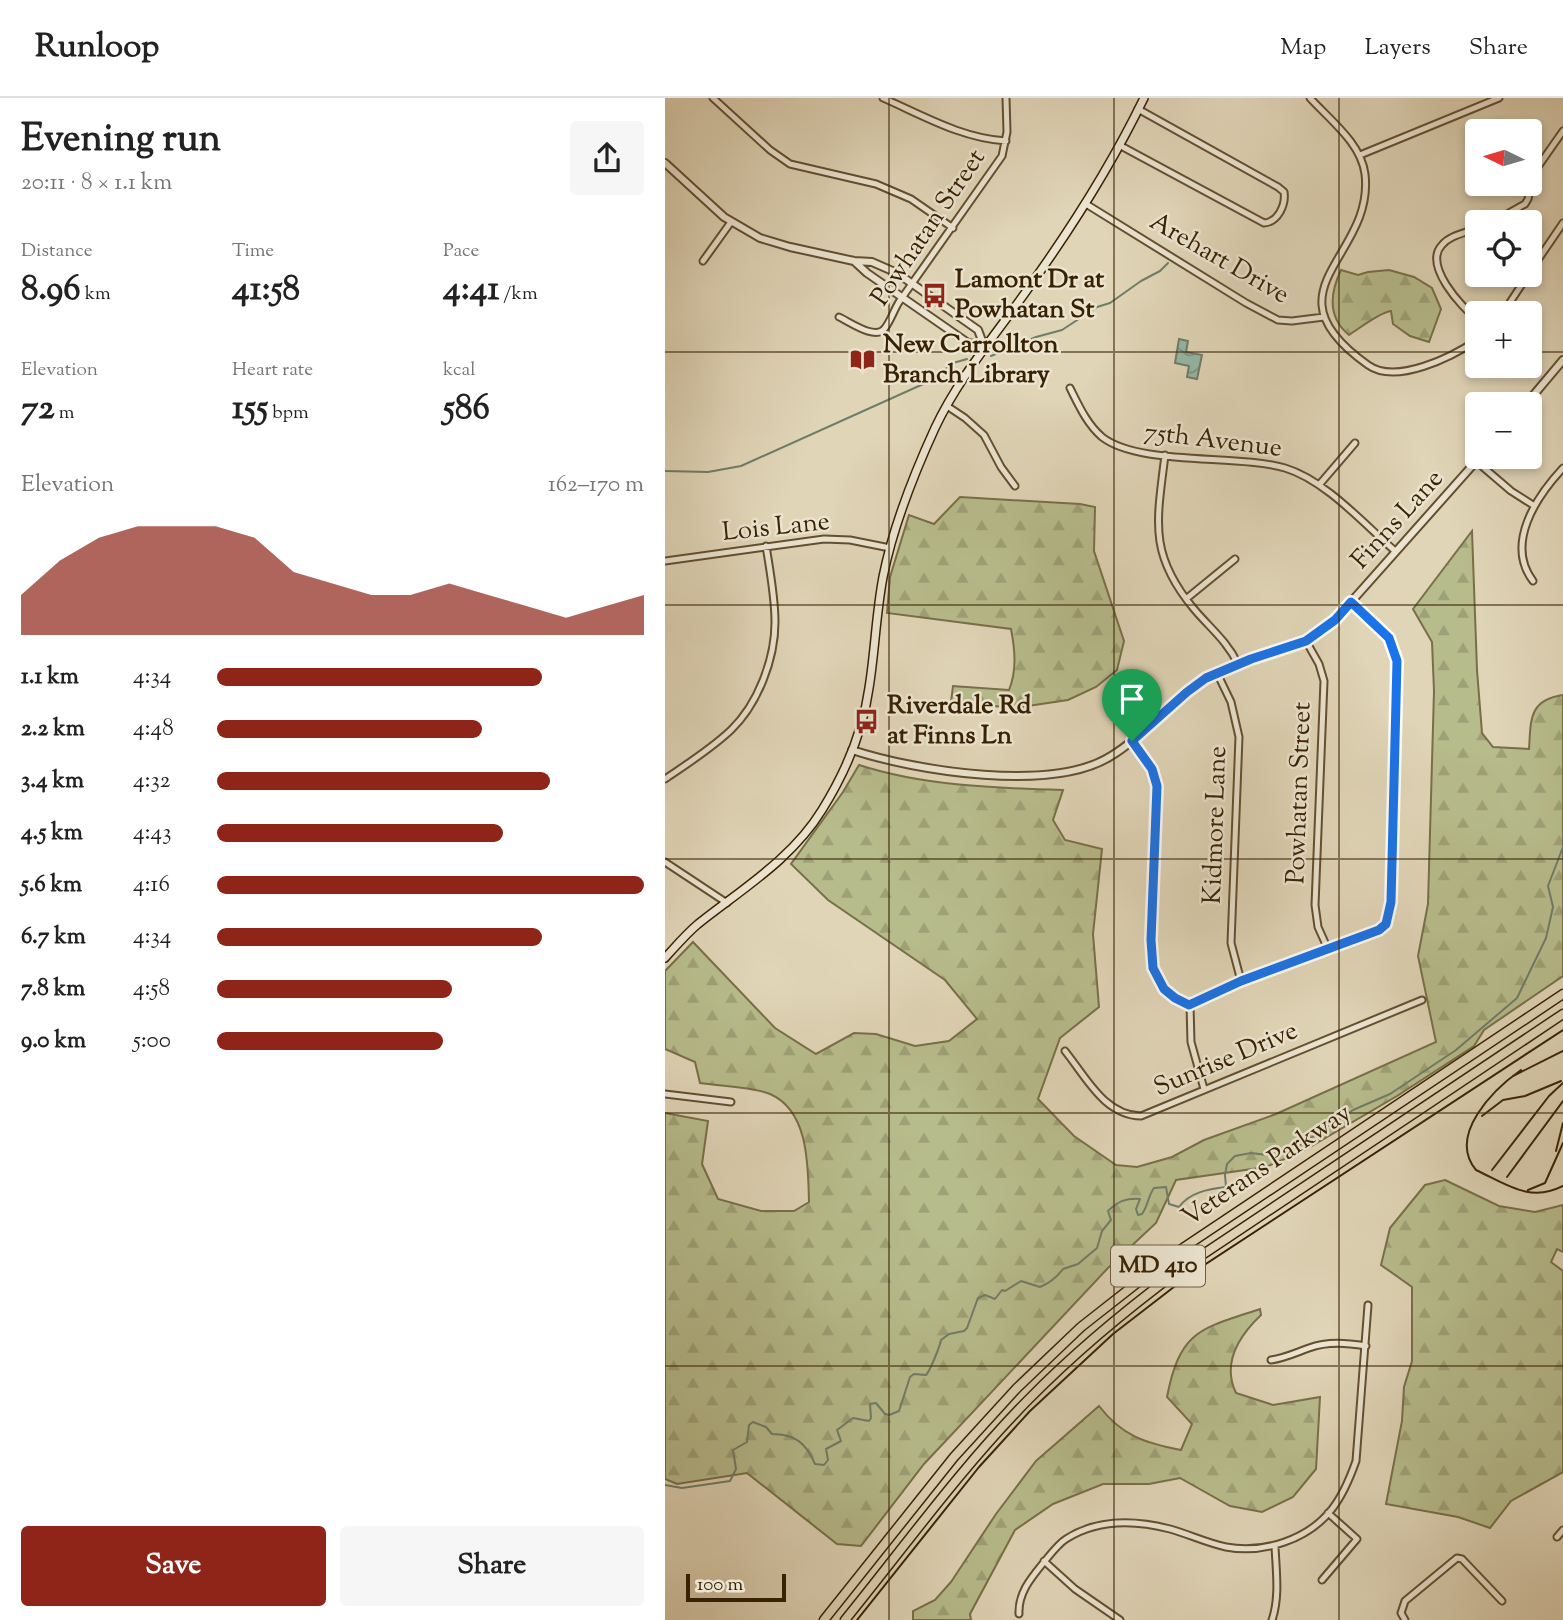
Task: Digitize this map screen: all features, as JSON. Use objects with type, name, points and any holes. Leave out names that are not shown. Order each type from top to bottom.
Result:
[{"type":"main road","points":[[665,958],[688,933],[782,858],[823,810],[852,750],[867,702],[881,586],[890,548],[916,473],[947,406],[984,346],[1032,283],[1086,204],[1121,146],[1144,98]]},
{"type":"main road","name":"Veterans Parkway","points":[[824,1620],[954,1457],[1017,1388],[1081,1327],[1174,1254],[1563,994]]},
{"type":"main road","name":"Veterans Parkway","points":[[845,1620],[986,1445],[1029,1399],[1121,1315],[1191,1262],[1563,1014]]},
{"type":"street","points":[[713,98],[770,150],[790,164],[876,184],[911,199],[953,228]]},
{"type":"street","points":[[883,98],[950,129],[981,138],[1006,141]]},
{"type":"street","name":"Powhatan Street","points":[[839,317],[870,332],[885,329],[903,297],[1002,156],[1006,141],[1006,98]]},
{"type":"street","points":[[1310,98],[1360,155],[1366,187],[1358,225],[1325,281],[1322,296],[1324,317],[1340,341],[1366,364],[1382,371],[1431,365],[1465,347]]},
{"type":"street","points":[[1360,155],[1499,98]]},
{"type":"street","points":[[1121,146],[1264,223],[1271,222],[1281,209],[1285,200],[1284,192],[1278,187],[1138,110]]},
{"type":"street","points":[[1514,210],[1525,204],[1535,171],[1563,131]]},
{"type":"street","points":[[665,163],[731,222],[772,242],[884,266],[978,330],[984,346]]},
{"type":"street","name":"Arehart Drive","points":[[1086,204],[1278,320],[1324,317]]},
{"type":"street","points":[[703,261],[731,222]]},
{"type":"street","points":[[1542,254],[1563,223]]},
{"type":"street","points":[[1465,233],[1445,242],[1439,248],[1437,258],[1439,270],[1465,309]]},
{"type":"street","points":[[854,261],[968,343],[984,346]]},
{"type":"street","points":[[1537,392],[1563,360]]},
{"type":"street","name":"75th Avenue","points":[[1070,388],[1084,416],[1104,438],[1132,450],[1286,468],[1319,485],[1395,551]]},
{"type":"street","points":[[947,406],[984,435],[1015,486]]},
{"type":"street","points":[[1319,485],[1355,443]]},
{"type":"street","points":[[1165,455],[1158,511],[1159,542],[1167,569],[1186,599],[1225,641],[1238,664]]},
{"type":"street","points":[[1533,582],[1524,570],[1526,527],[1533,505],[1563,468]]},
{"type":"street","name":"Finns Lane","points":[[852,750],[943,771],[1039,775],[1083,769],[1111,757],[1187,692],[1217,673],[1306,641],[1335,620],[1469,469]]},
{"type":"street","points":[[1488,469],[1505,486],[1533,505]]},
{"type":"street","name":"Lois Lane","points":[[665,561],[834,539],[890,548]]},
{"type":"street","points":[[665,779],[732,730],[761,684],[775,631],[766,546]]},
{"type":"street","points":[[1186,599],[1235,559]]},
{"type":"street","points":[[1189,1005],[1241,981],[1384,927],[1388,918],[1391,902],[1397,661],[1389,638],[1351,602]]},
{"type":"street","name":"Powhatan Street","points":[[1306,641],[1319,664],[1324,681],[1315,905],[1318,927],[1327,947]]},
{"type":"street","name":"Kidmore Lane","points":[[1217,673],[1231,702],[1239,737],[1231,943],[1241,981]]},
{"type":"street","points":[[1132,741],[1152,769],[1157,786],[1151,940],[1153,968],[1164,989],[1189,1005]]},
{"type":"street","points":[[665,862],[727,903]]},
{"type":"street","name":"Sunrise Drive","points":[[1065,1051],[1108,1105],[1127,1115],[1145,1115],[1422,1000]]},
{"type":"street","points":[[1189,1005],[1191,1042],[1204,1089]]},
{"type":"street","points":[[665,1094],[731,1102]]},
{"type":"street","points":[[1020,1614],[1019,1601],[1027,1584],[1044,1562],[1065,1540],[1091,1528],[1116,1522],[1143,1522],[1225,1547],[1247,1549],[1275,1546],[1295,1538],[1328,1513],[1347,1485],[1356,1461],[1368,1306]]},
{"type":"street","points":[[1271,1360],[1290,1357],[1308,1348],[1329,1343],[1366,1346]]},
{"type":"street","points":[[1322,1580],[1357,1539],[1328,1513]]},
{"type":"street","points":[[1557,1537],[1563,1531]]},
{"type":"street","points":[[1272,1620],[1277,1578],[1275,1546]]},
{"type":"street","points":[[1405,1620],[1401,1613],[1405,1601],[1457,1558],[1462,1559],[1502,1601]]},
{"type":"street","points":[[1044,1562],[1075,1589],[1120,1620]]},
{"type":"green space","points":[[1341,270],[1358,275],[1389,270],[1414,277],[1432,288],[1441,309],[1429,342],[1410,336],[1393,324],[1391,311],[1376,317],[1349,335],[1334,313],[1333,296]]},
{"type":"green space","points":[[960,497],[1095,507],[1094,551],[1124,641],[1117,670],[1096,687],[1068,700],[1015,708],[951,702],[953,686],[1009,690],[1015,660],[1011,629],[887,613],[890,577],[909,515],[934,524]]},
{"type":"green space","points":[[1472,531],[1482,733],[1493,747],[1529,749],[1531,721],[1537,707],[1563,695],[1563,976],[1484,1030],[1474,1046],[1397,1096],[1303,1151],[1266,1167],[1176,1180],[1156,1223],[1108,1268],[924,1464],[861,1546],[837,1544],[747,1473],[677,1484],[665,1479],[665,1113],[708,1121],[702,1164],[718,1199],[761,1211],[794,1211],[809,1202],[804,1141],[792,1113],[783,1102],[770,1094],[746,1088],[700,1083],[695,1062],[665,1049],[665,971],[693,942],[775,1028],[816,1054],[854,1033],[876,1034],[915,1046],[949,1041],[977,1019],[945,980],[828,900],[791,864],[859,765],[934,782],[1063,790],[1053,820],[1065,840],[1102,849],[1093,934],[1099,1007],[1060,1038],[1038,1099],[1074,1136],[1116,1165],[1137,1167],[1172,1157],[1204,1140],[1276,1114],[1436,1042],[1418,956],[1428,904],[1434,691],[1432,642],[1413,609]]},
{"type":"green space","points":[[1445,1180],[1499,1206],[1535,1212],[1563,1205],[1563,1252],[1557,1249],[1551,1262],[1563,1271],[1563,1472],[1511,1501],[1490,1528],[1458,1517],[1386,1504],[1402,1421],[1404,1387],[1412,1361],[1412,1287],[1381,1265],[1390,1228],[1425,1185]]},
{"type":"green space","points":[[1260,1309],[1261,1315],[1240,1340],[1232,1360],[1232,1382],[1236,1393],[1273,1405],[1320,1397],[1316,1469],[1293,1497],[1262,1512],[1230,1506],[1180,1478],[1149,1484],[1103,1484],[1053,1504],[1015,1530],[970,1614],[971,1620],[913,1620],[913,1611],[935,1600],[951,1582],[996,1514],[1036,1461],[1099,1406],[1116,1425],[1135,1437],[1181,1450],[1192,1424],[1167,1397],[1172,1375],[1186,1345],[1208,1328]]},
{"type":"water","points":[[1179,339],[1188,341],[1186,352],[1202,355],[1197,379],[1187,377],[1189,366],[1175,363]]},
{"type":"waterway","points":[[991,356],[1036,337],[1062,330],[1097,307],[1110,303],[1168,263]]},
{"type":"waterway","points":[[665,471],[708,472],[741,466],[930,381],[953,363],[967,359]]},
{"type":"waterway","points":[[665,1485],[682,1488],[730,1481],[736,1469],[733,1450],[747,1442],[749,1425],[753,1422],[766,1427],[772,1434],[799,1441],[808,1450],[815,1464],[824,1465],[828,1460],[826,1449],[841,1441],[837,1430],[853,1418],[869,1421],[870,1404],[876,1403],[889,1415],[899,1411],[910,1377],[914,1374],[926,1375],[941,1340],[967,1328],[978,1298],[985,1295],[995,1299],[1002,1290],[1005,1291],[1021,1281],[1040,1287],[1053,1280],[1063,1269],[1078,1264],[1097,1248],[1102,1231],[1111,1220],[1108,1211],[1115,1205],[1126,1200],[1140,1199],[1136,1209],[1138,1215],[1144,1211],[1154,1188],[1166,1187],[1169,1204],[1179,1207],[1194,1195],[1226,1187],[1227,1164],[1235,1156],[1251,1153],[1275,1156],[1294,1149],[1353,1110],[1390,1094],[1456,1050],[1517,998],[1546,938],[1553,907],[1548,886],[1563,847]]},
{"type":"tram line","points":[[857,1620],[979,1467],[1030,1411],[1113,1334],[1192,1273],[1563,1030]]},
{"type":"tram line","points":[[1513,1076],[1563,1051]]},
{"type":"tram line","points":[[1521,1070],[1510,1078],[1477,1114],[1467,1142],[1469,1156],[1476,1170],[1518,1190],[1540,1193],[1563,1186]]},
{"type":"tram line","points":[[1482,1116],[1503,1100],[1525,1096],[1561,1081]]},
{"type":"tram line","points":[[1492,1170],[1549,1096],[1563,1083]]},
{"type":"tram line","points":[[1507,1177],[1563,1101]]},
{"type":"tram line","points":[[1556,1151],[1563,1123]]},
{"type":"tram line","points":[[1528,1190],[1545,1183],[1563,1143]]},
{"type":"place","name":"Lamont Dr at Powhatan St","points":[[935,295]]},
{"type":"place","name":"New Carrollton Branch Library","points":[[863,360]]},
{"type":"place","name":"Riverdale Rd at Finns Ln","points":[[867,721]]},
{"type":"route","points":[[1351,602],[1389,638],[1397,661],[1391,902],[1384,927],[1241,981],[1189,1005],[1175,998],[1160,984],[1153,968],[1152,957],[1157,786],[1145,756],[1132,741],[1206,678],[1251,659],[1306,641],[1335,620],[1351,602]]}]
